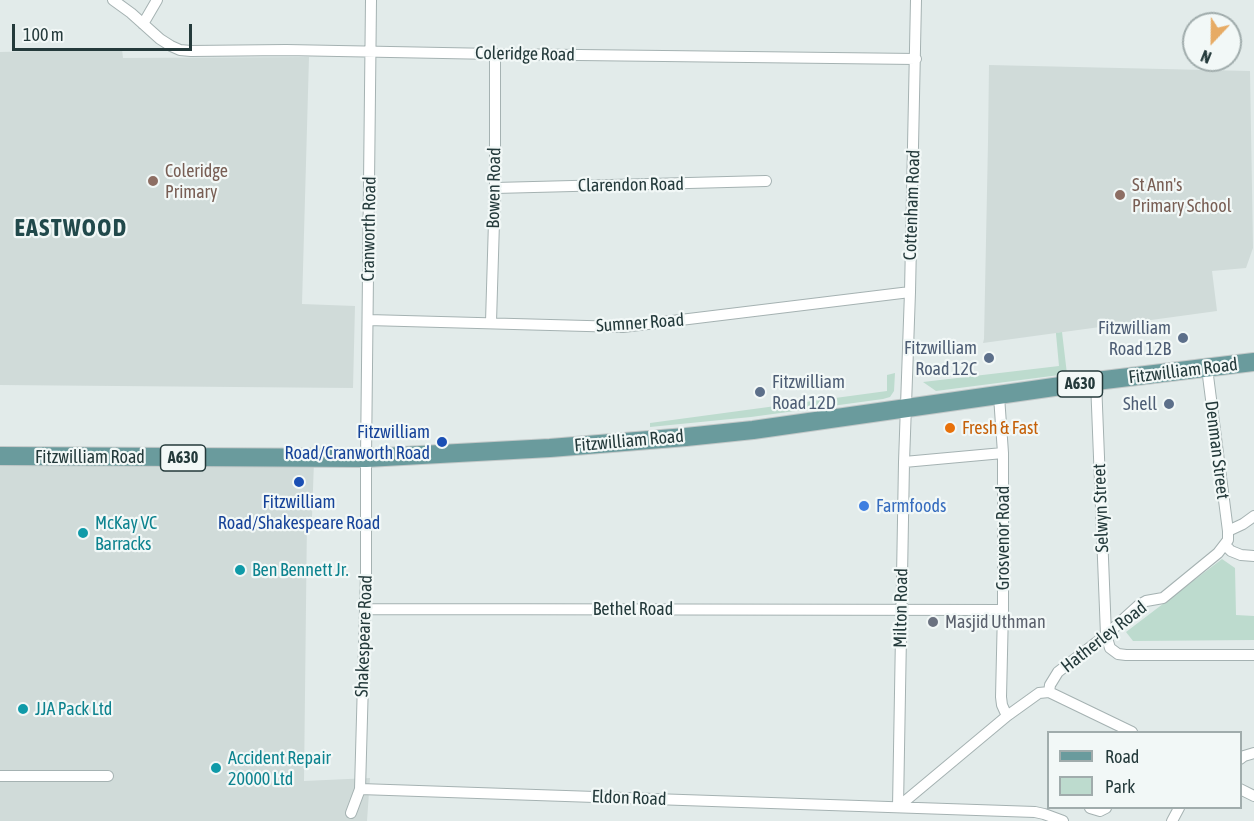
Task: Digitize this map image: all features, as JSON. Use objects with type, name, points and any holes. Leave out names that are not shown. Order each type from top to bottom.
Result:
[{"type":"main road","name":"Fitzwilliam Road","points":[[0,456],[366,458],[550,448],[771,428],[1096,381],[1254,362]]},
{"type":"street","name":"Coleridge Road","points":[[113,0],[160,39],[180,50],[916,59]]},
{"type":"street","points":[[143,24],[158,0]]},
{"type":"street","name":"Cranworth Road","points":[[366,458],[371,0]]},
{"type":"street","name":"Cottenham Road","points":[[906,409],[916,0]]},
{"type":"street","name":"Bowen Road","points":[[490,322],[495,188],[495,54]]},
{"type":"street","name":"Clarendon Road","points":[[495,188],[766,181]]},
{"type":"street","name":"Sumner Road","points":[[368,320],[623,327],[910,292]]},
{"type":"street","name":"Denman Street","points":[[1207,368],[1228,531]]},
{"type":"street","name":"Selwyn Street","points":[[1096,381],[1106,634]]},
{"type":"street","name":"Grosvenor Road","points":[[999,396],[1003,453],[1001,697],[1007,716]]},
{"type":"street","name":"Milton Road","points":[[898,807],[906,409]]},
{"type":"street","points":[[904,462],[1003,453]]},
{"type":"street","name":"Shakespeare Road","points":[[351,813],[360,789],[366,574],[366,458]]},
{"type":"street","points":[[1254,516],[1228,531],[1228,540],[1225,545],[1231,551],[1241,555],[1254,556]]},
{"type":"street","name":"Hatherley Road","points":[[898,807],[1007,716],[1039,693],[1049,692],[1050,684],[1058,672],[1146,601],[1163,598],[1225,545]]},
{"type":"street","name":"Bethel Road","points":[[365,609],[1003,610]]},
{"type":"street","points":[[1106,634],[1110,648],[1118,654],[1254,655]]},
{"type":"street","points":[[1049,692],[1130,731]]},
{"type":"street","points":[[0,776],[108,776]]},
{"type":"street","name":"Eldon Road","points":[[360,789],[1035,812],[1062,821]]},
{"type":"shaded area","name":"Coleridge Primary","points":[[122,49],[123,58],[309,57],[302,304],[355,306],[353,388],[0,385],[0,52]]},
{"type":"shaded area","name":"St Ann's Primary School","points":[[989,65],[1182,69],[1182,72],[1250,71],[1253,248],[1246,268],[1212,271],[1217,311],[983,343]]},
{"type":"shaded area","points":[[314,461],[312,517],[307,518],[304,781],[370,778],[367,821],[0,821],[0,466]]},
{"type":"green space","points":[[1062,332],[1067,374],[936,391],[923,382],[1059,366],[1056,333]]},
{"type":"green space","points":[[895,373],[894,391],[890,397],[883,399],[751,417],[650,427],[650,423],[887,391],[887,375]]},
{"type":"green space","points":[[1222,559],[1235,568],[1236,615],[1254,616],[1254,640],[1133,641],[1126,632]]},
{"type":"place","name":"Coleridge Primary","points":[[153,181]]},
{"type":"place","name":"St Ann's Primary School","points":[[1120,195]]},
{"type":"place","name":"Fitzwilliam Road 12B","points":[[1183,338]]},
{"type":"place","name":"Fitzwilliam Road 12C","points":[[989,358]]},
{"type":"place","name":"Fitzwilliam Road 12D","points":[[760,392]]},
{"type":"place","name":"Shell","points":[[1169,404]]},
{"type":"place","name":"Fresh & Fast","points":[[950,428]]},
{"type":"place","name":"Fitzwilliam Road/Cranworth Road","points":[[442,442]]},
{"type":"place","name":"Fitzwilliam Road/Shakespeare Road","points":[[299,482]]},
{"type":"place","name":"Farmfoods","points":[[864,506]]},
{"type":"place","name":"McKay VC Barracks","points":[[83,533]]},
{"type":"place","name":"Ben Bennett Jr.","points":[[240,570]]},
{"type":"place","name":"Masjid Uthman","points":[[933,622]]},
{"type":"place","name":"JJA Pack Ltd","points":[[23,709]]},
{"type":"place","name":"Accident Repair 20000 Ltd","points":[[216,768]]},
{"type":"district","name":"EASTWOOD","points":[[71,228]]}]
